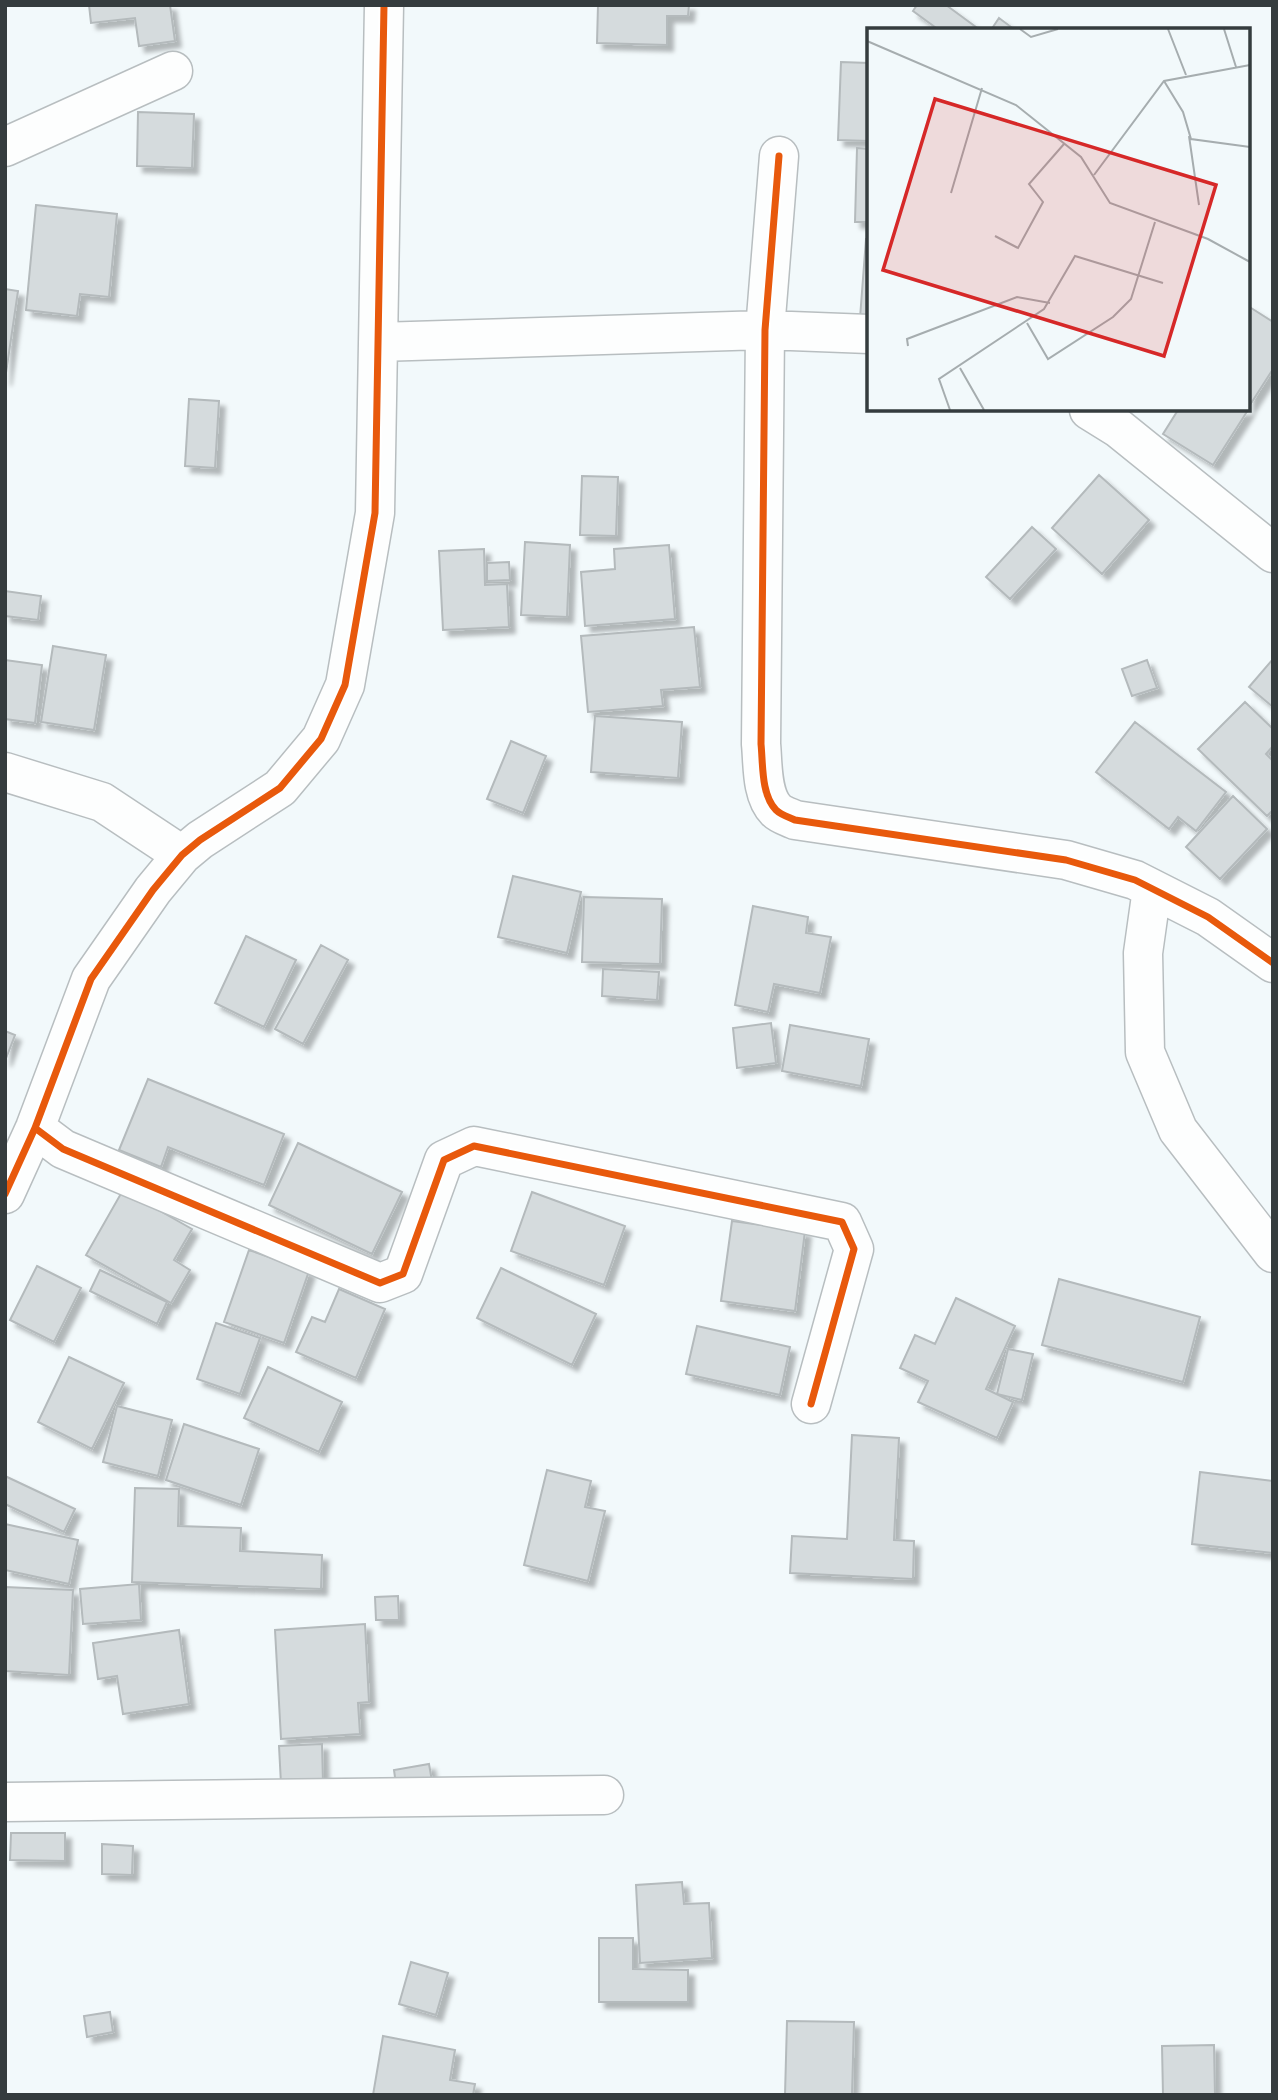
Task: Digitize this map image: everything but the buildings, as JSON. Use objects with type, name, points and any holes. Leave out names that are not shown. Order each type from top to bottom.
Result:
[{"type":"street","points":[[5,1194],[35,1128],[91,979],[153,890],[182,855],[200,840],[281,788],[321,739],[345,685],[375,513],[384,5]]},
{"type":"street","points":[[5,147],[173,71]]},
{"type":"street","points":[[779,156],[765,330],[761,744],[766,792],[771,804],[778,812],[795,820],[1066,860],[1135,880],[1208,917],[1273,963]]},
{"type":"street","points":[[378,342],[765,330],[867,334]]},
{"type":"street","points":[[1091,411],[1118,428],[1273,554]]},
{"type":"street","points":[[5,772],[102,802],[182,855]]},
{"type":"street","points":[[1152,889],[1143,953],[1144,1052],[1178,1130],[1273,1253]]},
{"type":"street","points":[[35,1128],[63,1149],[380,1283],[402,1274],[444,1160],[474,1146],[842,1222],[854,1249],[811,1404]]},
{"type":"street","points":[[5,1802],[604,1795]]},
{"type":"cycle path","points":[[5,1194],[35,1128],[91,979],[153,890],[182,855],[200,840],[280,788],[321,739],[345,685],[375,513],[384,5]]},
{"type":"cycle path","points":[[779,156],[765,330],[761,744],[764,778],[771,804],[778,812],[795,820],[1066,860],[1135,880],[1208,917],[1273,963]]},
{"type":"cycle path","points":[[35,1128],[63,1149],[380,1283],[403,1274],[444,1160],[474,1146],[842,1222],[854,1249],[811,1404]]}]
